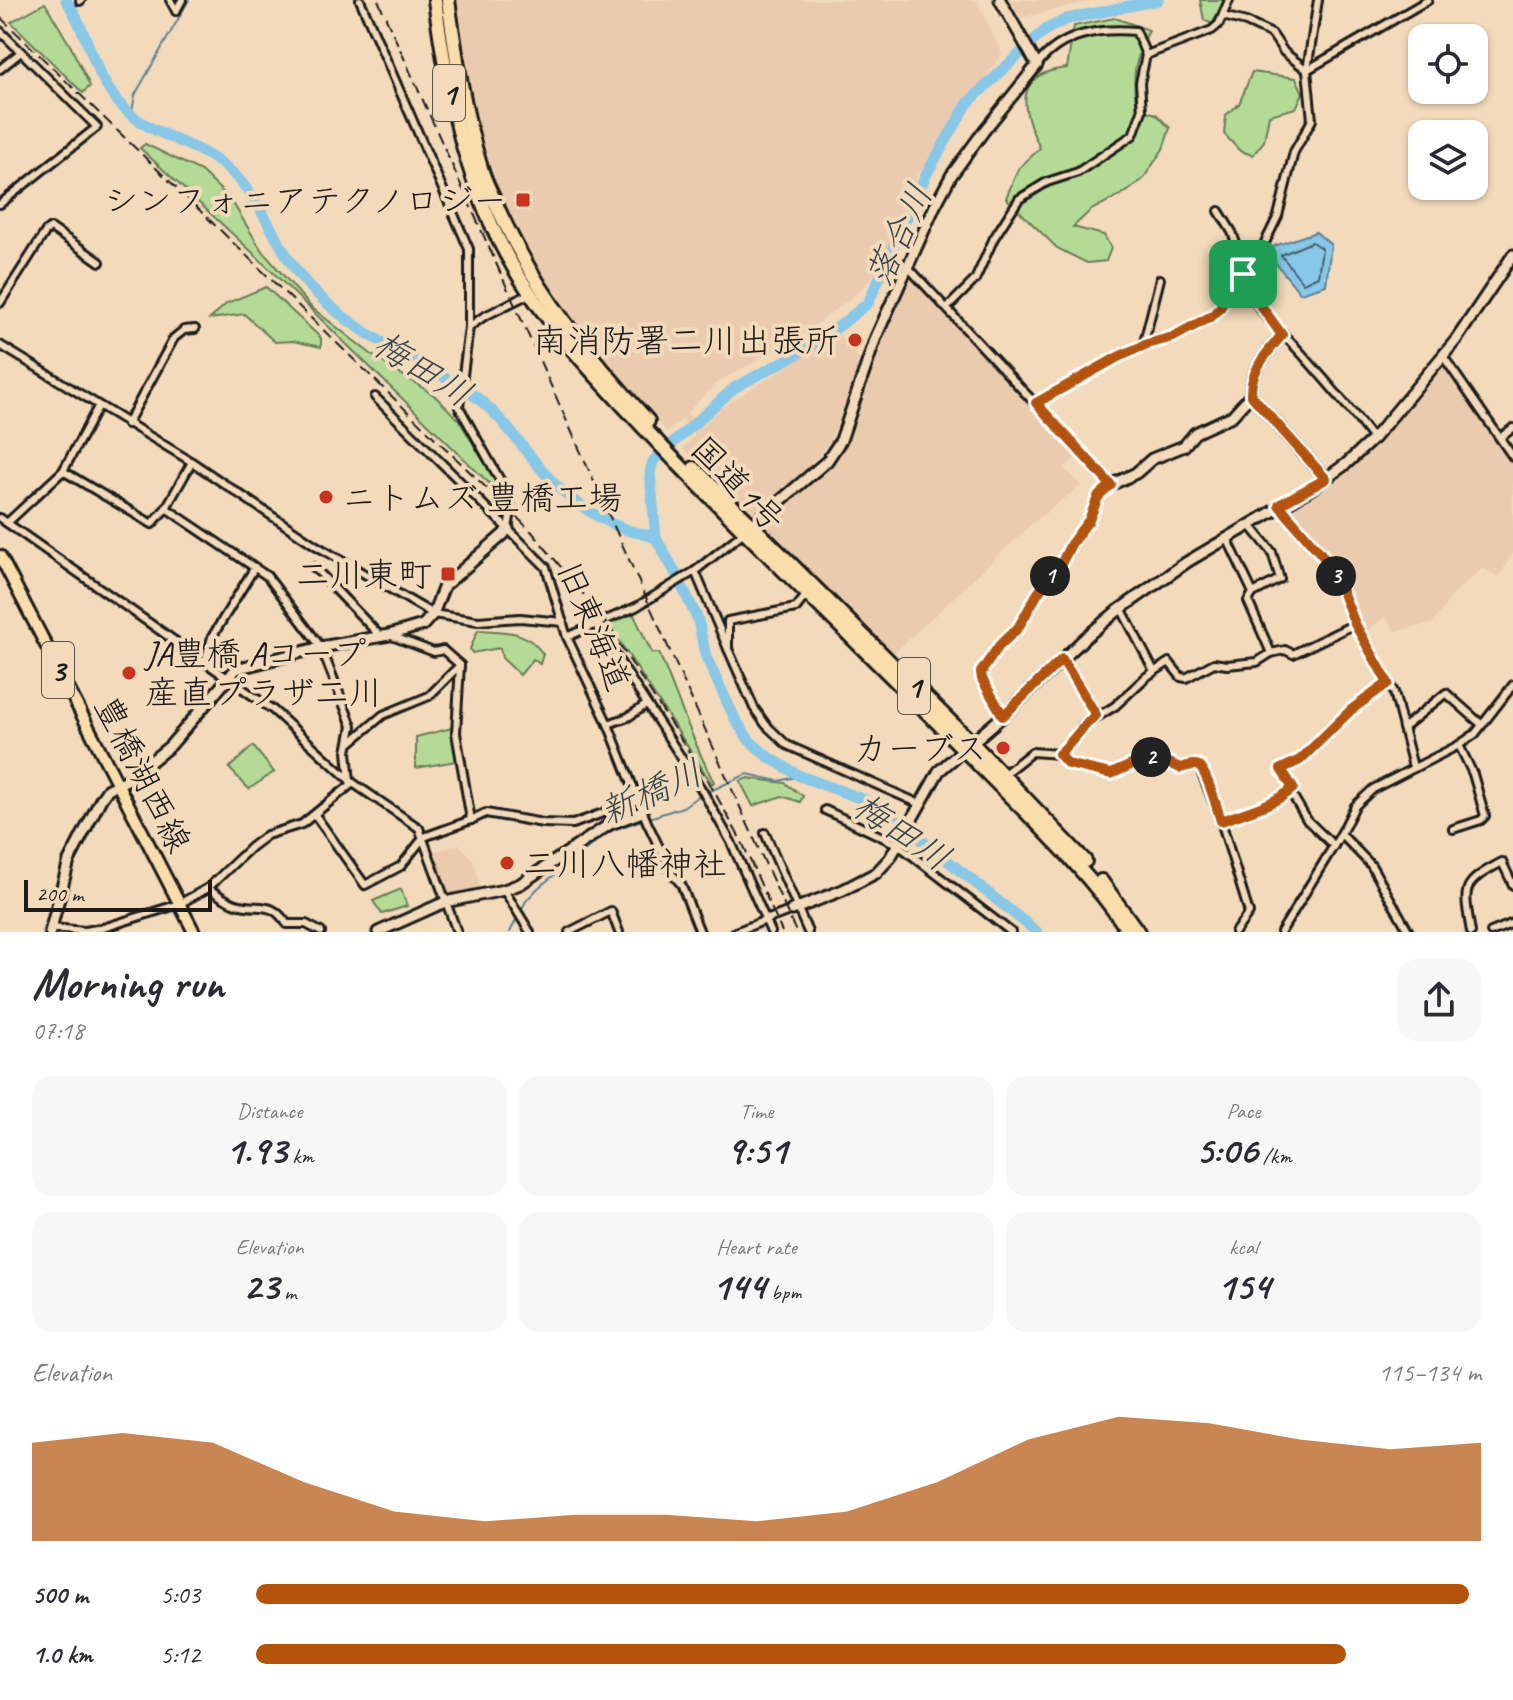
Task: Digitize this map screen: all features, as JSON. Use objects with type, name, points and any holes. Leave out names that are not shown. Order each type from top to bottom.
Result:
[{"type":"highway","name":"国道1号","points":[[435,0],[453,113],[467,164],[505,252],[594,376],[968,747],[1079,867],[1129,932]]},
{"type":"highway","name":"国道1号","points":[[448,0],[467,111],[481,170],[534,290]]},
{"type":"highway","name":"国道1号","points":[[748,528],[807,594],[968,747],[1003,775],[1085,861],[1138,932]]},
{"type":"main road","name":"豊橋湖西線","points":[[0,556],[194,932]]},
{"type":"street","points":[[170,0],[176,11],[182,0]]},
{"type":"street","points":[[352,782],[302,824],[267,835],[208,888],[179,904],[103,928],[51,930],[69,861],[108,789],[129,779],[170,746],[236,669],[423,625],[433,614],[444,586],[508,528],[511,512],[509,496],[459,407],[469,327],[469,249],[360,0]]},
{"type":"street","points":[[1000,0],[1037,65]]},
{"type":"street","points":[[1146,55],[1212,30],[1219,24],[1229,0]]},
{"type":"street","points":[[1036,403],[1143,346],[1173,337],[1212,316],[1220,308],[1233,283],[1254,265],[1266,244],[1284,197],[1294,152],[1312,120],[1307,70],[1318,0]]},
{"type":"street","points":[[1307,70],[1428,0]]},
{"type":"street","points":[[1223,16],[1272,34],[1284,52],[1307,70]]},
{"type":"street","points":[[567,637],[658,594],[694,572],[827,461],[841,440],[876,337],[951,176],[983,132],[1054,48],[1071,38],[1105,28],[1136,31],[1146,55],[1140,83],[1142,111],[1133,135],[1078,172],[1047,182],[1019,199],[994,238],[975,280],[947,308]]},
{"type":"street","points":[[0,31],[97,127],[0,204]]},
{"type":"street","points":[[0,69],[21,52]]},
{"type":"street","points":[[1219,211],[1232,232],[1248,288],[1282,335],[1353,412],[1373,439]]},
{"type":"street","points":[[0,303],[46,231],[51,228],[100,262]]},
{"type":"street","points":[[735,932],[843,890],[876,873],[890,858],[939,771],[1003,716],[1062,659],[1121,608],[1279,505],[1326,479],[1373,439],[1469,324],[1512,260]]},
{"type":"street","points":[[907,266],[1111,485]]},
{"type":"street","points":[[1143,346],[1160,279]]},
{"type":"street","points":[[469,327],[534,290]]},
{"type":"street","points":[[127,424],[174,338],[184,330],[195,329]]},
{"type":"street","points":[[1282,335],[1260,361],[1250,387],[1251,395],[1326,479]]},
{"type":"street","points":[[0,345],[192,462],[315,545],[433,614],[478,621],[520,618],[563,622]]},
{"type":"street","points":[[1443,356],[1513,457]]},
{"type":"street","points":[[1003,716],[981,672],[999,646],[1018,628],[1038,593],[1089,520],[1098,497],[1152,459],[1184,446],[1195,433],[1232,416],[1251,395]]},
{"type":"street","name":"旧東海道","points":[[375,397],[546,567],[567,637],[608,724],[645,817],[672,874],[681,884],[700,932]]},
{"type":"street","points":[[98,407],[63,471],[3,521],[273,710],[352,782],[419,828],[457,932]]},
{"type":"street","points":[[1500,438],[1513,428]]},
{"type":"street","points":[[63,471],[152,524],[166,508],[192,462]]},
{"type":"street","points":[[1279,505],[1333,568],[1355,624],[1394,692],[1413,767]]},
{"type":"street","points":[[166,508],[267,576],[321,647],[352,726],[347,752],[352,782]]},
{"type":"street","points":[[1249,524],[1272,552],[1280,579],[1253,593],[1248,601],[1271,653]]},
{"type":"street","points":[[1227,538],[1253,593]]},
{"type":"street","points":[[205,661],[212,637],[255,567]]},
{"type":"street","points":[[314,567],[385,636],[434,652],[443,650],[460,665]]},
{"type":"street","points":[[694,572],[754,708],[787,745],[919,807]]},
{"type":"street","points":[[728,649],[728,621],[796,608],[807,594]]},
{"type":"street","points":[[1121,608],[1154,671]]},
{"type":"street","points":[[1059,754],[1082,726],[1115,706],[1154,671],[1169,662],[1181,677],[1186,678],[1214,663],[1257,662],[1271,653],[1285,650],[1293,654],[1355,624]]},
{"type":"street","points":[[596,625],[704,794],[731,842],[771,932]]},
{"type":"street","points":[[1062,659],[1096,715]]},
{"type":"street","points":[[351,742],[383,715],[429,696],[460,665]]},
{"type":"street","points":[[460,665],[456,733],[471,820]]},
{"type":"street","points":[[1221,821],[1290,791],[1293,788],[1281,769],[1300,760],[1351,710],[1388,683]]},
{"type":"street","points":[[1281,932],[1355,806],[1373,789],[1475,734],[1512,690]]},
{"type":"street","points":[[1403,728],[1446,693],[1481,724]]},
{"type":"street","points":[[608,724],[628,717],[646,705]]},
{"type":"street","points":[[1453,829],[1485,816],[1473,774],[1459,745]]},
{"type":"street","points":[[1003,775],[1032,752],[1059,754],[1068,764],[1111,774],[1149,757],[1159,758],[1180,768],[1199,766],[1221,821],[1249,913],[1235,932]]},
{"type":"street","points":[[1290,791],[1307,820],[1334,846]]},
{"type":"street","points":[[315,815],[365,885],[401,866],[424,837],[486,813],[543,823],[573,824],[638,800]]},
{"type":"street","points":[[825,810],[898,842],[1011,932]]},
{"type":"street","points":[[378,932],[448,902],[520,884],[610,824],[645,817]]},
{"type":"street","points":[[765,833],[795,909],[808,932]]},
{"type":"street","points":[[1341,834],[1371,865],[1409,932]]},
{"type":"street","points":[[1471,932],[1467,908],[1468,885],[1473,878],[1502,862],[1513,885]]},
{"type":"street","points":[[208,888],[234,904],[258,905],[278,911],[287,924],[306,924],[321,932]]},
{"type":"street","points":[[504,890],[530,932]]},
{"type":"street","points":[[569,932],[611,911],[619,932]]},
{"type":"street","points":[[1491,932],[1513,923]]},
{"type":"shaded area","points":[[454,0],[977,0],[1002,54],[925,169],[918,172],[916,190],[882,263],[862,289],[808,331],[717,383],[687,413],[700,428],[720,409],[838,334],[864,364],[828,446],[787,490],[750,517],[683,449],[695,434],[682,420],[667,432],[596,357],[548,291],[513,229],[485,167],[466,90]]},
{"type":"shaded area","points":[[1011,0],[1095,0],[1020,18]]},
{"type":"shaded area","points":[[908,272],[1079,455],[1064,468],[1081,485],[1034,522],[892,655],[760,524],[828,469],[843,446],[895,298]]},
{"type":"shaded area","points":[[1445,366],[1513,462],[1513,553],[1499,577],[1483,568],[1453,594],[1433,623],[1396,631],[1385,617],[1364,633],[1353,615],[1343,575],[1311,541],[1290,509],[1380,442]]},
{"type":"shaded area","points":[[459,844],[474,861],[481,892],[449,898],[432,853]]},
{"type":"green space","points":[[1200,0],[1224,0],[1212,24],[1204,20]]},
{"type":"green space","points":[[45,3],[90,86],[83,93],[11,22]]},
{"type":"green space","points":[[1115,18],[1149,30],[1136,68],[1134,86],[1137,108],[1156,114],[1170,128],[1163,149],[1143,179],[1128,191],[1091,210],[1073,227],[1104,235],[1111,248],[1106,261],[1087,263],[1057,248],[1006,198],[1018,169],[1040,148],[1028,120],[1026,96],[1029,85],[1049,71],[1067,68],[1074,26]]},
{"type":"green space","points":[[1252,72],[1296,78],[1303,93],[1296,108],[1269,115],[1264,141],[1253,155],[1240,151],[1224,134],[1226,115],[1239,104]]},
{"type":"green space","points":[[145,144],[201,171],[231,200],[262,251],[311,307],[376,358],[435,396],[459,420],[497,484],[498,492],[253,253],[140,148]]},
{"type":"green space","points":[[266,287],[321,338],[321,347],[293,341],[275,342],[244,314],[210,319],[227,303]]},
{"type":"green space","points":[[632,611],[652,653],[659,653],[714,782],[712,784],[607,622]]},
{"type":"green space","points":[[478,630],[522,636],[543,654],[540,664],[533,659],[520,675],[502,658],[500,648],[472,653],[470,649]]},
{"type":"green space","points":[[452,728],[456,761],[416,768],[416,737]]},
{"type":"green space","points":[[253,746],[274,772],[249,789],[229,768]]},
{"type":"green space","points":[[748,778],[785,783],[803,796],[800,802],[782,796],[753,806],[740,781]]},
{"type":"green space","points":[[401,889],[407,906],[382,914],[373,901]]},
{"type":"water","points":[[1316,232],[1331,245],[1326,285],[1300,293],[1269,255],[1274,246]]},
{"type":"waterway","name":"梅田川","points":[[66,0],[102,78],[118,102],[142,123],[199,150],[226,167],[251,195],[290,261],[313,290],[368,334],[482,402],[548,477],[575,501],[600,518],[656,538],[698,620],[706,657],[735,719],[749,740],[767,756],[800,776],[865,800],[894,818],[1037,932]]},
{"type":"waterway","points":[[131,117],[135,95],[189,0]]},
{"type":"waterway","name":"落合川","points":[[656,538],[650,473],[653,461],[734,388],[818,343],[868,303],[927,173],[968,103],[1047,29],[1067,19],[1158,0]]},
{"type":"waterway","name":"新橋川","points":[[706,793],[747,774],[779,781],[800,776]]},
{"type":"waterway","name":"新橋川","points":[[649,818],[683,807],[700,795]]},
{"type":"waterway","name":"新橋川","points":[[510,932],[526,901],[538,888],[608,832],[642,820]]},
{"type":"railway","points":[[378,0],[796,932]]},
{"type":"railway","points":[[0,17],[532,532],[599,613],[711,786],[742,842],[782,932]]},
{"type":"place","name":"シンフォニアテクノロジー","points":[[523,200]]},
{"type":"place","name":"南消防署二川出張所","points":[[855,340]]},
{"type":"place","name":"ニトムズ 豊橋工場","points":[[326,497]]},
{"type":"place","name":"二川東町","points":[[448,574]]},
{"type":"place","name":"JA豊橋 Aコープ 産直プラザ二川","points":[[129,673]]},
{"type":"place","name":"カーブス","points":[[1003,748]]},
{"type":"place","name":"二川八幡神社","points":[[507,863]]},
{"type":"route","points":[[1243,274],[1244,282],[1282,335],[1260,361],[1250,387],[1251,395],[1326,479],[1279,505],[1333,568],[1349,612],[1388,683],[1351,710],[1300,760],[1281,769],[1293,788],[1290,791],[1221,821],[1199,766],[1180,768],[1159,758],[1149,757],[1111,774],[1068,764],[1059,754],[1082,726],[1096,715],[1062,659],[1003,716],[981,672],[999,646],[1018,628],[1038,593],[1089,520],[1098,497],[1111,485],[1036,403],[1118,357],[1173,337],[1212,316],[1220,308],[1233,283],[1243,274]]}]
